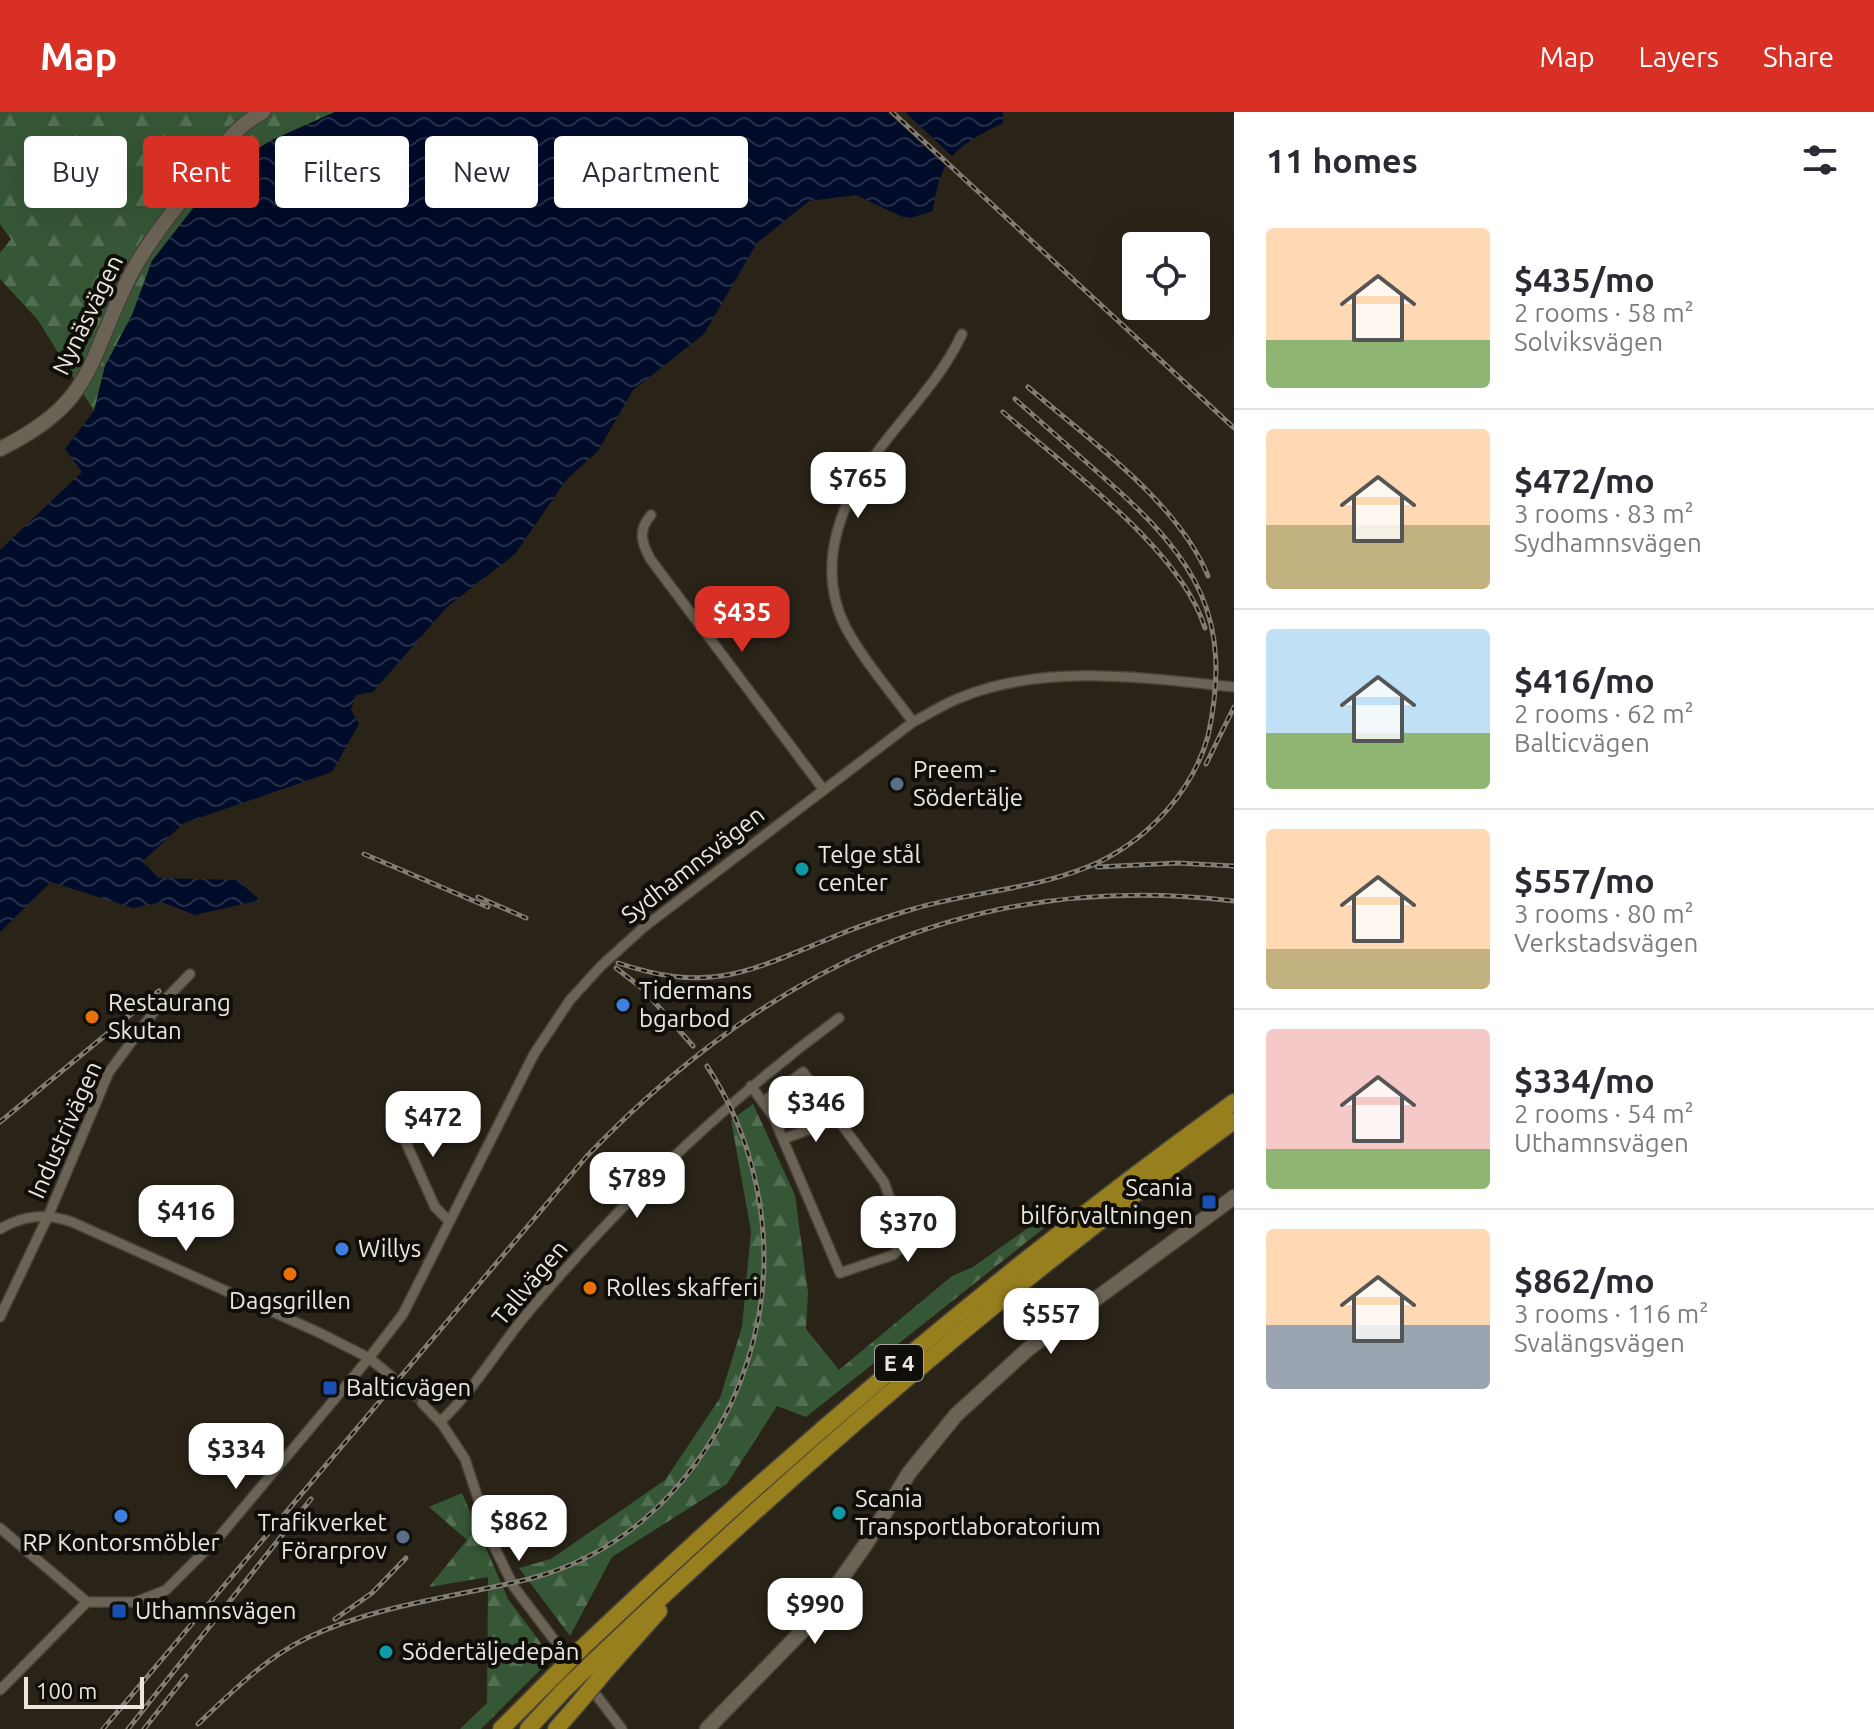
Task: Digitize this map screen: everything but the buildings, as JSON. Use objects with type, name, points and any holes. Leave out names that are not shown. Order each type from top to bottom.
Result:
[{"type":"highway","name":"E 4","points":[[593,1661],[811,1437],[1096,1204],[1234,1102]]},
{"type":"highway","name":"E 4","points":[[501,1729],[593,1661],[811,1458],[977,1319],[1234,1121]]},
{"type":"highway","points":[[556,1729],[577,1705],[593,1661]]},
{"type":"highway","name":"E 4","points":[[528,1729],[558,1684]]},
{"type":"main road","name":"Nynäsvägen","points":[[0,449],[44,424],[68,403],[89,372],[126,283],[142,255],[225,142],[263,112]]},
{"type":"main road","points":[[707,1729],[809,1624],[866,1544],[909,1473],[956,1415],[1028,1349],[1234,1197]]},
{"type":"street","points":[[913,722],[847,629],[836,603],[831,569],[834,536],[853,487],[951,359],[962,334]]},
{"type":"street","points":[[651,515],[642,530],[642,542],[651,560],[823,789]]},
{"type":"street","name":"Sydhamnsvägen","points":[[369,1358],[403,1314],[534,1054],[570,1000],[644,927],[913,722],[961,697],[1048,676],[1234,687]]},
{"type":"street","name":"Industrivägen","points":[[0,1317],[49,1214],[109,1072],[156,1009],[190,974]]},
{"type":"street","name":"Tallvägen","points":[[440,1422],[468,1393],[535,1304],[571,1264],[751,1086],[839,1018]]},
{"type":"street","points":[[751,1086],[783,1139],[840,1273],[893,1255],[906,1243],[884,1182],[803,1072],[763,1102]]},
{"type":"street","points":[[393,1114],[435,1207],[449,1221]]},
{"type":"street","points":[[783,1139],[837,1119]]},
{"type":"street","points":[[0,1229],[19,1220],[49,1214],[244,1297],[369,1358],[391,1376]]},
{"type":"street","points":[[2,1532],[87,1602],[135,1602],[166,1590],[219,1537],[369,1358]]},
{"type":"street","points":[[422,1403],[440,1422],[465,1459],[493,1544],[514,1587],[622,1729]]},
{"type":"street","points":[[0,1690],[87,1602]]},
{"type":"green space","points":[[0,112],[335,112],[275,136],[259,148],[259,136],[143,136],[143,208],[193,208],[152,261],[132,315],[105,366],[94,411],[38,320],[0,279],[0,253],[11,239],[0,224]]},
{"type":"green space","points":[[753,1104],[795,1195],[808,1293],[806,1329],[839,1370],[952,1276],[973,1267],[1049,1213],[1053,1221],[806,1417],[777,1406],[727,1484],[612,1557],[570,1636],[519,1568],[551,1559],[665,1480],[720,1398],[742,1327],[751,1231],[731,1120]]},
{"type":"green space","points":[[462,1493],[508,1599],[552,1658],[481,1729],[460,1729],[487,1703],[488,1577],[429,1587],[467,1540],[429,1507]]},
{"type":"water","points":[[335,112],[1003,112],[1003,123],[973,139],[953,155],[941,177],[933,211],[907,219],[856,195],[809,201],[757,243],[704,334],[633,390],[598,451],[567,479],[515,554],[447,607],[373,692],[356,695],[351,710],[359,724],[332,772],[184,823],[143,861],[158,878],[237,880],[260,900],[195,915],[162,902],[133,908],[51,882],[0,932],[0,550],[82,472],[65,449],[94,411],[105,366],[132,315],[152,261],[193,208],[259,208],[259,148],[275,139],[275,208],[409,208],[409,136],[281,136]]},
{"type":"pier","points":[[887,112],[905,112],[955,159],[949,169]]},
{"type":"tunnel","points":[[391,1376],[422,1403]]},
{"type":"railway","points":[[892,112],[1234,428]]},
{"type":"railway","points":[[1028,387],[1154,497],[1194,549],[1208,576]]},
{"type":"railway","points":[[618,963],[679,977],[728,975],[752,969],[913,909],[1056,878],[1101,861],[1137,839],[1181,793],[1208,736],[1215,694],[1216,657],[1211,624],[1201,594],[1185,565],[1140,511],[1015,399]]},
{"type":"railway","points":[[1003,412],[1147,539],[1192,598],[1205,628]]},
{"type":"railway","points":[[1206,764],[1234,707]]},
{"type":"railway","points":[[364,854],[488,907]]},
{"type":"railway","points":[[1097,867],[1177,863],[1234,866]]},
{"type":"railway","points":[[103,1729],[587,1156],[655,1090],[727,1033],[801,985],[879,947],[961,919],[1047,901],[1138,895],[1234,901]]},
{"type":"railway","points":[[478,897],[526,918]]},
{"type":"railway","points":[[616,968],[643,989],[693,1046]]},
{"type":"railway","points":[[0,1122],[159,991]]},
{"type":"railway","points":[[198,1724],[263,1666],[307,1638],[360,1617],[529,1579],[574,1563],[614,1541],[650,1514],[682,1481],[709,1444],[731,1403],[748,1360],[763,1283],[762,1218],[756,1185],[737,1123],[707,1066]]},
{"type":"railway","points":[[128,1729],[311,1499]]},
{"type":"railway","points":[[335,1619],[372,1593],[406,1558]]},
{"type":"railway","points":[[144,1729],[186,1676]]},
{"type":"place","name":"Preem - Södertälje","points":[[897,784]]},
{"type":"place","name":"Telge stål center","points":[[802,869]]},
{"type":"place","name":"Tidermans bgarbod","points":[[623,1005]]},
{"type":"place","name":"Restaurang Skutan","points":[[92,1017]]},
{"type":"place","name":"Scania bilförvaltningen","points":[[1209,1202]]},
{"type":"place","name":"Willys","points":[[342,1249]]},
{"type":"place","name":"Dagsgrillen","points":[[290,1274]]},
{"type":"place","name":"Rolles skafferi","points":[[590,1288]]},
{"type":"place","name":"Balticvägen","points":[[330,1388]]},
{"type":"place","name":"Scania Transportlaboratorium","points":[[839,1513]]},
{"type":"place","name":"RP Kontorsmöbler","points":[[121,1516]]},
{"type":"place","name":"Trafikverket Förarprov","points":[[403,1537]]},
{"type":"place","name":"Uthamnsvägen","points":[[119,1611]]},
{"type":"place","name":"Södertäljedepån","points":[[386,1652]]}]
